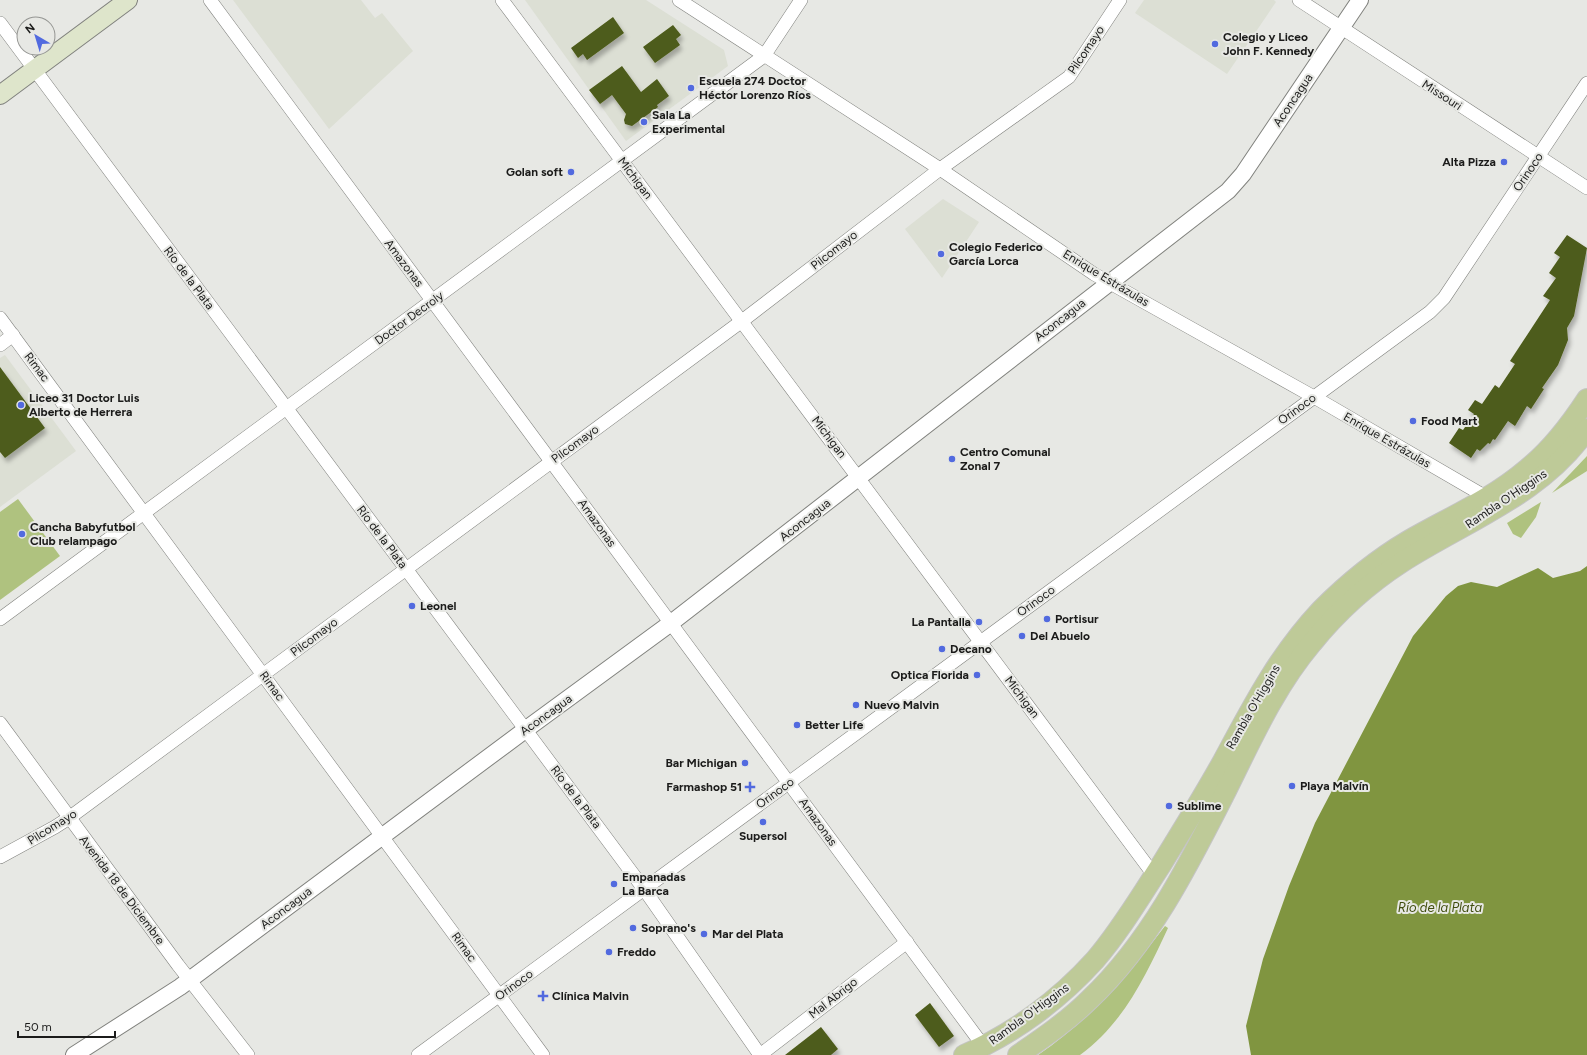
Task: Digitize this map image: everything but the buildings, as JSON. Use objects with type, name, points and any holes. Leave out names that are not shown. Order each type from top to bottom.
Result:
[{"type":"main road","points":[[0,96],[128,0]]},
{"type":"main road","name":"Rambla O'Higgins","points":[[964,1055],[984,1047],[1046,1004],[1084,971],[1114,936],[1193,814],[1260,690],[1299,634],[1322,609],[1374,564],[1408,542],[1486,497],[1527,470],[1544,454],[1575,418],[1587,399]]},
{"type":"main road","name":"Rambla O'Higgins","points":[[1018,1055],[1044,1038],[1090,1000],[1134,950],[1156,919],[1185,870],[1261,718],[1289,672],[1312,642],[1336,616],[1383,575],[1404,561],[1474,522],[1537,480],[1565,455],[1587,428]]},
{"type":"street","name":"Amazonas","points":[[210,0],[984,1047]]},
{"type":"street","name":"Míchigan","points":[[502,0],[859,477],[1154,875]]},
{"type":"street","name":"Enrique Estrázulas","points":[[678,0],[940,169],[1086,269],[1314,397],[1486,497]]},
{"type":"street","name":"Doctor Decroly","points":[[0,619],[764,56],[802,0]]},
{"type":"street","name":"Pilcomayo","points":[[0,857],[55,828],[69,818],[742,321],[940,169],[1069,77],[1120,0]]},
{"type":"street","name":"Missouri","points":[[1299,0],[1538,158],[1587,188]]},
{"type":"street","name":"Aconcagua","points":[[74,1055],[165,998],[671,623],[1236,183],[1360,0]]},
{"type":"street","name":"Río de la Plata","points":[[0,23],[644,889],[760,1055]]},
{"type":"street","name":"Orinoco","points":[[418,1055],[1437,306],[1538,158],[1587,83]]},
{"type":"street","name":"Rimac","points":[[0,318],[543,1055]]},
{"type":"street","points":[[0,345],[13,335]]},
{"type":"street","name":"Avenida 18 de Diciembre","points":[[0,723],[189,979],[248,1055]]},
{"type":"street","name":"Mal Abrigo","points":[[760,1055],[906,942]]},
{"type":"shaded area","points":[[233,0],[361,0],[375,18],[382,13],[413,51],[329,129]]},
{"type":"shaded area","points":[[525,0],[646,0],[724,50],[728,66],[626,141]]},
{"type":"shaded area","name":"Colegio y Liceo John F. Kennedy","points":[[1144,0],[1274,0],[1276,2],[1227,74],[1135,13]]},
{"type":"shaded area","name":"Colegio Federico García Lorca","points":[[943,199],[979,222],[942,278],[905,229]]},
{"type":"shaded area","name":"Liceo 31 Doctor Luis Alberto de Herrera","points":[[5,355],[76,451],[0,507],[0,358]]},
{"type":"shaded area","points":[[1587,456],[1587,471],[1552,493]]},
{"type":"shaded area","name":"Cancha Babyfutbol Club relampago","points":[[18,499],[60,556],[0,600],[0,512]]},
{"type":"shaded area","points":[[1541,502],[1536,517],[1521,538],[1513,534],[1507,523]]},
{"type":"shaded area","points":[[1165,926],[1168,928],[1132,997],[1109,1028],[1096,1042],[1080,1055],[1038,1055],[1075,1027],[1107,996],[1137,962]]},
{"type":"water","name":"Río de la Plata","points":[[1587,566],[1587,1055],[1251,1055],[1246,1026],[1263,959],[1289,886],[1315,823],[1413,636],[1446,596],[1458,586],[1471,582],[1497,587],[1538,568],[1553,578],[1580,571]]},
{"type":"place","name":"Colegio y Liceo John F. Kennedy","points":[[1215,44]]},
{"type":"place","name":"Escuela 274 Doctor Héctor Lorenzo Ríos","points":[[691,88]]},
{"type":"place","name":"Sala La Experimental","points":[[644,122]]},
{"type":"place","name":"Alta Pizza","points":[[1504,162]]},
{"type":"place","name":"Golan soft","points":[[571,172]]},
{"type":"place","name":"Colegio Federico García Lorca","points":[[941,254]]},
{"type":"place","name":"Liceo 31 Doctor Luis Alberto de Herrera","points":[[21,405]]},
{"type":"place","name":"Food Mart","points":[[1413,421]]},
{"type":"place","name":"Centro Comunal Zonal 7","points":[[952,459]]},
{"type":"place","name":"Cancha Babyfutbol Club relampago","points":[[22,534]]},
{"type":"place","name":"Leonel","points":[[412,606]]},
{"type":"place","name":"Portisur","points":[[1047,619]]},
{"type":"place","name":"La Pantalla","points":[[979,622]]},
{"type":"place","name":"Del Abuelo","points":[[1022,636]]},
{"type":"place","name":"Decano","points":[[942,649]]},
{"type":"place","name":"Optica Florida","points":[[977,675]]},
{"type":"place","name":"Nuevo Malvin","points":[[856,705]]},
{"type":"place","name":"Better Life","points":[[797,725]]},
{"type":"place","name":"Bar Michigan","points":[[745,763]]},
{"type":"place","name":"Playa Malvín","points":[[1292,786]]},
{"type":"place","name":"Farmashop 51","points":[[750,787]]},
{"type":"place","name":"Sublime","points":[[1169,806]]},
{"type":"place","name":"Supersol","points":[[763,822]]},
{"type":"place","name":"Empanadas La Barca","points":[[614,884]]},
{"type":"place","name":"Soprano's","points":[[633,928]]},
{"type":"place","name":"Mar del Plata","points":[[704,934]]},
{"type":"place","name":"Freddo","points":[[609,952]]},
{"type":"place","name":"Clínica Malvin","points":[[543,996]]}]
